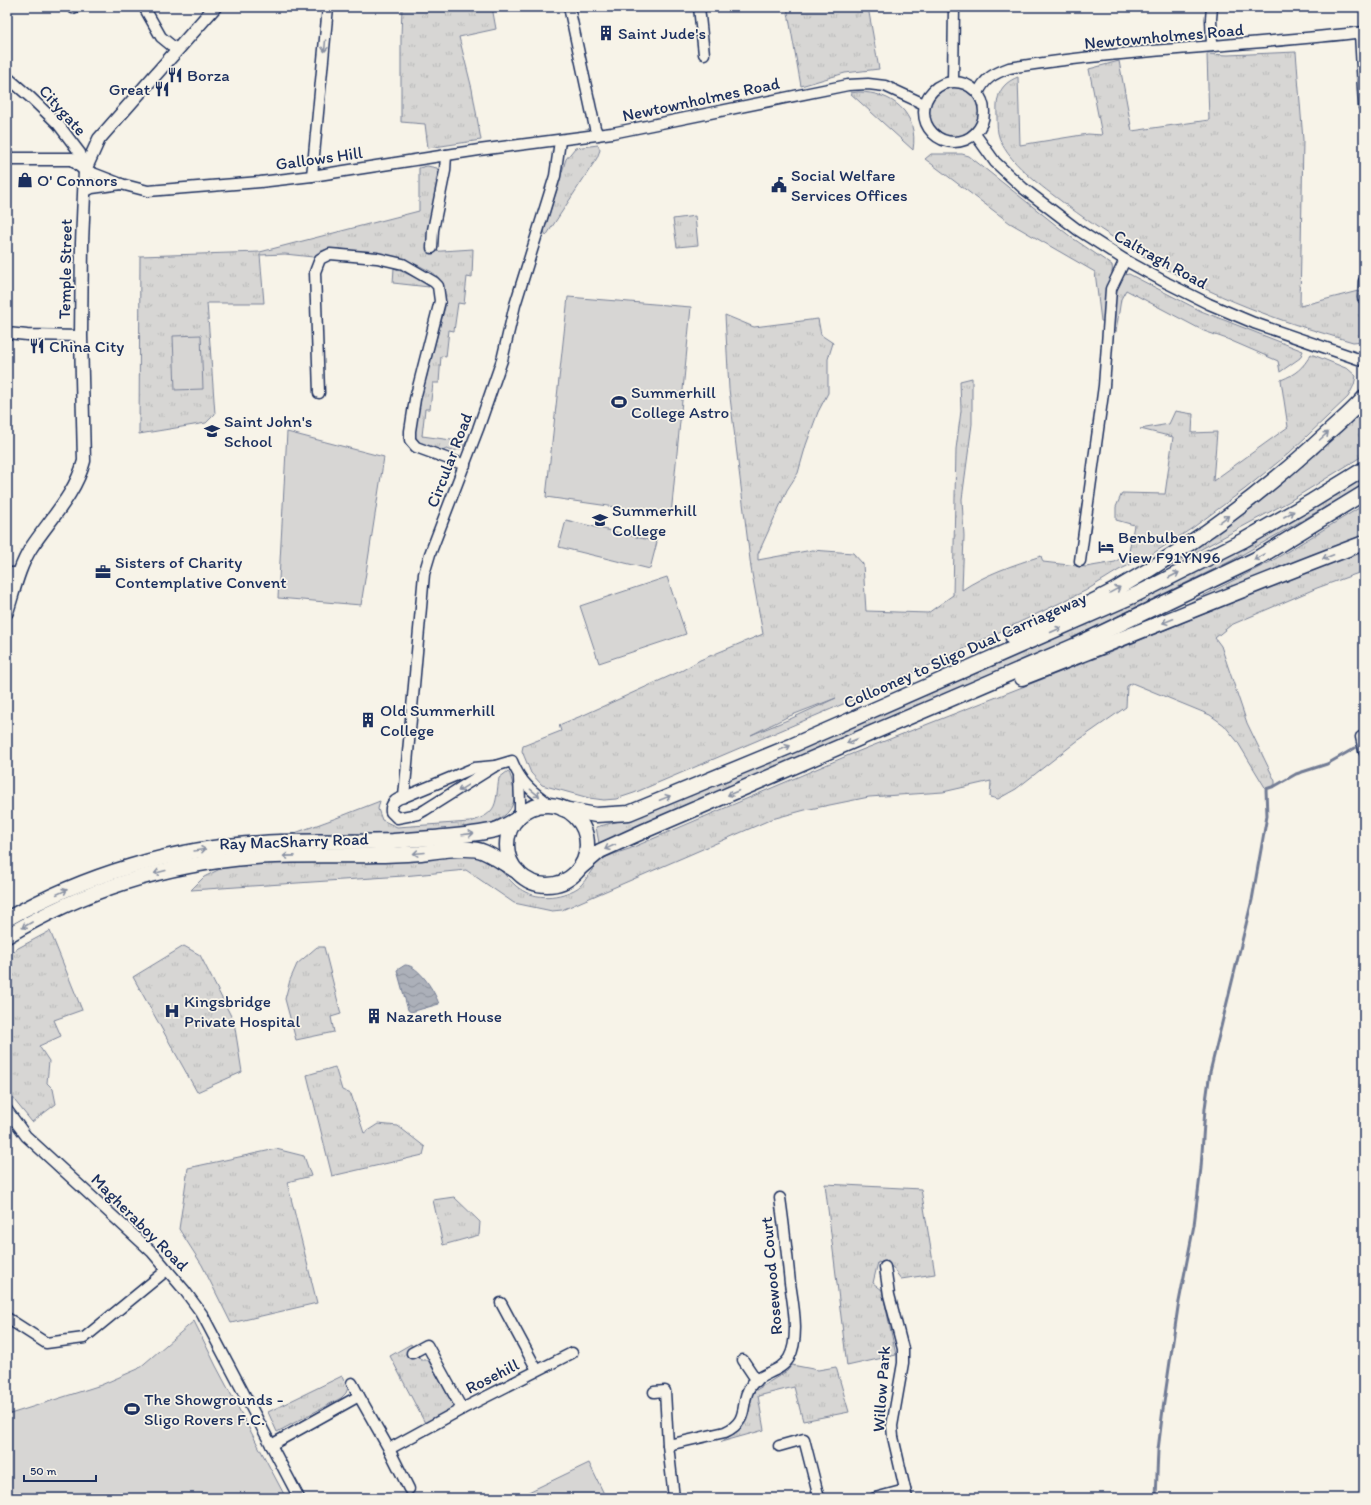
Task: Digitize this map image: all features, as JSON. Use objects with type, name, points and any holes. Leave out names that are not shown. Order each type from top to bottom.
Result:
[{"type":"highway","points":[[866,712],[932,676],[1113,591],[1155,567],[1192,542],[1274,480],[1352,412],[1364,398]]},
{"type":"highway","name":"Collooney to Sligo Dual Carriageway","points":[[558,807],[596,815],[629,813],[791,746],[1135,595],[1244,540],[1364,469]]},
{"type":"highway","points":[[580,868],[585,858],[587,846],[586,835],[581,824],[573,815],[558,807],[540,806],[529,810],[518,818],[510,829],[508,852],[511,863],[518,872],[527,880],[538,884],[550,885],[561,883],[572,877],[600,851],[1074,646],[1256,559],[1364,493]]},
{"type":"highway","points":[[888,726],[958,703],[1110,644],[1291,570],[1364,543]]},
{"type":"highway","name":"Ray MacSharry Road","points":[[7,919],[27,908],[74,887],[128,867],[167,856],[214,848],[262,843],[393,841],[468,834],[496,829],[518,818]]},
{"type":"highway","name":"Ray MacSharry Road","points":[[7,936],[47,913],[90,894],[131,880],[182,866],[210,862],[256,857],[377,856],[457,849],[483,851],[518,872]]},
{"type":"main road","points":[[7,159],[72,159],[85,170],[99,139],[215,7]]},
{"type":"main road","name":"Temple Street","points":[[7,612],[13,573],[71,492],[80,475],[84,462],[81,336],[82,242],[85,170]]},
{"type":"street","points":[[144,7],[162,37],[177,50]]},
{"type":"street","points":[[312,176],[328,7]]},
{"type":"street","points":[[569,7],[595,128],[598,135]]},
{"type":"street","points":[[699,7],[704,54]]},
{"type":"street","points":[[953,81],[954,7]]},
{"type":"street","points":[[1212,7],[1212,46]]},
{"type":"street","points":[[1362,32],[1364,107]]},
{"type":"street","name":"Newtownholmes Road","points":[[978,93],[983,82],[997,72],[1009,68],[1212,46],[1250,44],[1362,32]]},
{"type":"street","name":"Citygate","points":[[7,77],[58,124],[80,153],[85,170]]},
{"type":"street","points":[[953,81],[967,84],[978,93],[984,110],[980,127],[975,134],[967,140],[947,142],[930,132],[925,123],[923,114],[924,104],[928,95],[935,88],[944,83],[953,81]]},
{"type":"street","name":"Newtownholmes Road","points":[[560,141],[637,129],[848,85],[868,84],[885,86],[924,104]]},
{"type":"street","name":"Caltragh Road","points":[[975,134],[995,162],[1023,188],[1078,230],[1125,260],[1215,307],[1254,323],[1364,362]]},
{"type":"street","name":"Gallows Hill","points":[[85,170],[121,184],[148,191],[164,191],[312,176],[446,155],[560,141]]},
{"type":"street","name":"Circular Road","points":[[404,797],[424,574],[430,554],[465,464],[502,360],[515,305],[555,176],[560,141]]},
{"type":"street","points":[[432,248],[433,230],[445,171],[446,155]]},
{"type":"street","points":[[84,192],[92,188],[121,184]]},
{"type":"street","points":[[319,393],[315,272],[320,259],[330,254],[377,258],[404,264],[438,286],[440,301],[415,399],[410,440],[416,447],[465,464]]},
{"type":"street","points":[[1080,561],[1104,386],[1111,289],[1125,260]]},
{"type":"street","points":[[1363,298],[1364,281]]},
{"type":"street","points":[[7,333],[26,335],[81,336]]},
{"type":"street","points":[[1361,737],[1364,751]]},
{"type":"street","points":[[495,766],[418,814],[397,818],[391,812],[391,806],[396,800],[474,768],[495,766],[512,761],[519,778],[520,801],[518,818]]},
{"type":"street","points":[[519,778],[532,792],[558,807]]},
{"type":"street","name":"Magheraboy Road","points":[[7,1110],[26,1136],[152,1252],[185,1291],[202,1314],[299,1498]]},
{"type":"street","name":"Rosewood Court","points":[[668,1445],[725,1432],[733,1428],[739,1422],[749,1390],[753,1384],[782,1365],[788,1359],[794,1336],[794,1319],[780,1198]]},
{"type":"street","name":"Willow Park","points":[[884,1267],[889,1295],[903,1349],[892,1426],[893,1437],[906,1494]]},
{"type":"street","points":[[7,1318],[46,1344],[84,1338],[167,1270]]},
{"type":"street","name":"Rosehill","points":[[501,1303],[536,1370]]},
{"type":"street","name":"Rosehill","points":[[412,1353],[427,1345],[462,1409]]},
{"type":"street","name":"Rosehill","points":[[389,1449],[536,1370],[572,1353]]},
{"type":"street","points":[[743,1360],[757,1381]]},
{"type":"street","points":[[352,1383],[389,1449],[409,1489]]},
{"type":"street","points":[[654,1392],[665,1391],[668,1445],[674,1498]]},
{"type":"street","points":[[271,1445],[359,1396]]},
{"type":"street","points":[[779,1446],[804,1439],[820,1498]]},
{"type":"street","points":[[875,1498],[906,1494]]},
{"type":"green space","points":[[402,7],[492,7],[496,29],[459,37],[472,89],[481,140],[428,148],[425,124],[401,122]]},
{"type":"green space","points":[[787,7],[868,7],[879,69],[845,73],[801,86]]},
{"type":"green space","points":[[1296,52],[1303,140],[1300,306],[1358,291],[1364,286],[1364,341],[1353,342],[1306,328],[1234,302],[1159,265],[1111,236],[1036,182],[1016,164],[1008,154],[998,133],[998,96],[1007,83],[1018,77],[1020,145],[1088,134],[1102,135],[1089,69],[1119,61],[1132,131],[1209,120],[1207,54],[1228,55]]},
{"type":"green space","points":[[953,86],[963,88],[971,94],[977,102],[979,112],[977,122],[971,130],[963,136],[953,138],[943,136],[935,130],[929,122],[927,112],[929,102],[935,94],[943,88]]},
{"type":"green space","points":[[858,92],[882,96],[900,107],[907,115],[912,125],[914,137],[913,150],[850,93]]},
{"type":"green space","points":[[598,145],[600,150],[597,158],[546,236],[544,231],[566,159],[575,148]]},
{"type":"green space","points":[[931,154],[962,154],[969,156],[1071,237],[1112,265],[1112,275],[1105,296],[1106,321],[1101,321],[1095,272],[1010,223],[925,159]]},
{"type":"green space","points":[[427,166],[437,168],[438,171],[436,182],[439,183],[427,239],[427,252],[473,249],[472,278],[467,277],[464,304],[458,303],[454,331],[449,330],[446,357],[441,356],[439,383],[433,383],[430,409],[425,409],[422,436],[466,442],[463,448],[453,451],[446,449],[443,451],[419,443],[415,436],[422,393],[445,307],[444,290],[439,278],[420,266],[393,257],[375,253],[336,249],[322,251],[313,257],[285,254],[260,255],[264,303],[207,303],[215,414],[206,423],[139,434],[140,256],[260,252],[419,211],[419,168]]},
{"type":"green space","points":[[695,216],[698,245],[677,247],[673,219]]},
{"type":"green space","points":[[394,268],[421,280],[429,287],[393,283]]},
{"type":"green space","points":[[1129,274],[1201,311],[1303,351],[1300,358],[1280,372],[1278,361],[1227,339],[1204,331],[1126,290],[1121,299],[1116,332],[1112,331],[1115,291],[1124,275]]},
{"type":"green space","name":"Summerhill College Astro","points":[[568,297],[691,307],[671,515],[546,497]]},
{"type":"green space","points":[[725,315],[754,327],[818,319],[821,335],[833,343],[828,359],[828,393],[818,412],[798,473],[787,490],[758,554],[758,560],[812,550],[853,553],[863,564],[866,611],[928,613],[953,595],[956,449],[961,411],[960,381],[972,378],[972,424],[962,499],[964,536],[962,590],[971,584],[1010,566],[1041,556],[1043,562],[1086,567],[1115,562],[1129,552],[1134,525],[1116,520],[1116,507],[1122,493],[1165,494],[1173,437],[1140,429],[1169,424],[1175,411],[1193,414],[1192,433],[1217,432],[1213,481],[1288,427],[1281,380],[1299,370],[1311,354],[1348,369],[1356,376],[1354,385],[1348,397],[1288,454],[1245,489],[1191,529],[1152,554],[1119,570],[1085,591],[890,684],[634,793],[616,799],[604,800],[589,798],[542,785],[531,773],[522,751],[523,746],[561,731],[559,725],[683,670],[700,660],[763,634],[751,568],[729,389]],"holes":[[[836,698],[751,735],[787,717]]]},
{"type":"green space","points":[[201,335],[203,389],[175,390],[173,336]]},
{"type":"green space","points":[[1364,405],[1364,455],[1288,502],[1148,578]]},
{"type":"green space","points":[[287,432],[384,457],[361,605],[278,598]]},
{"type":"green space","points":[[1364,476],[1364,485],[1231,561],[1063,643],[599,843],[596,827],[635,817],[882,711]]},
{"type":"green space","points":[[1364,505],[1364,536],[1157,619],[1270,562]]},
{"type":"green space","points":[[566,520],[657,542],[650,569],[559,547]]},
{"type":"green space","points":[[1364,548],[1364,571],[1317,588],[1231,625],[1215,638],[1221,646],[1247,723],[1275,781],[1275,786],[1266,789],[1237,741],[1224,725],[1210,715],[1132,683],[1127,686],[1126,707],[1076,742],[1016,789],[998,799],[990,797],[991,781],[943,792],[869,797],[805,810],[772,819],[562,910],[552,911],[514,903],[466,870],[403,876],[191,890],[204,877],[230,864],[462,854],[481,858],[495,865],[516,886],[530,894],[544,897],[567,893],[578,888],[597,863],[607,857],[849,755],[1109,653]]},
{"type":"green space","points":[[667,577],[686,634],[599,663],[580,606]]},
{"type":"green space","points":[[508,771],[512,780],[514,795],[511,808],[501,818],[487,825],[390,836],[284,837],[380,801],[378,809],[382,820],[397,827],[470,822],[479,819],[491,811],[496,801],[499,778]]},
{"type":"green space","points":[[50,931],[82,1010],[54,1020],[61,1036],[39,1046],[49,1061],[47,1083],[53,1089],[56,1104],[32,1122],[15,1101],[7,1086],[7,954]]},
{"type":"green space","points":[[184,946],[200,955],[234,1022],[242,1072],[197,1092],[133,977]]},
{"type":"green space","points":[[317,947],[324,947],[341,1014],[331,1017],[334,1032],[296,1040],[285,999],[290,980],[297,964]]},
{"type":"green space","points":[[335,1067],[342,1090],[351,1094],[364,1133],[378,1124],[398,1126],[425,1147],[423,1155],[332,1176],[307,1075]]},
{"type":"green space","points":[[276,1149],[304,1156],[311,1176],[287,1182],[317,1303],[231,1323],[202,1265],[179,1229],[188,1168]]},
{"type":"green space","points":[[825,1184],[921,1189],[935,1274],[901,1279],[891,1266],[878,1262],[873,1283],[882,1290],[896,1355],[847,1366]]},
{"type":"green space","points":[[454,1197],[480,1222],[479,1235],[443,1245],[433,1200]]},
{"type":"green space","name":"The Showgrounds - Sligo Rovers F.C.","points":[[194,1321],[216,1366],[286,1498],[7,1498],[7,1415],[101,1385],[138,1369]]},
{"type":"green space","points":[[411,1344],[421,1360],[428,1360],[453,1405],[452,1409],[425,1423],[390,1356]]},
{"type":"green space","points":[[792,1365],[818,1370],[836,1367],[849,1412],[803,1421],[794,1387],[758,1396],[764,1430],[721,1442],[742,1428],[753,1392],[787,1371]]},
{"type":"green space","points":[[342,1376],[348,1388],[346,1393],[341,1398],[277,1432],[268,1412]]},
{"type":"green space","points":[[589,1463],[606,1498],[516,1498]]},
{"type":"water","points":[[405,965],[416,969],[421,974],[430,986],[439,1004],[411,1012],[408,1010],[397,970]]},
{"type":"waterway","points":[[1156,1498],[1158,1450],[1163,1409],[1178,1307],[1194,1225],[1201,1168],[1205,1108],[1210,1072],[1252,900],[1267,816],[1266,789],[1275,786],[1296,774],[1327,764],[1355,748]]},
{"type":"place","name":"Saint Jude's","points":[[606,33]]},
{"type":"place","name":"Borza","points":[[175,75]]},
{"type":"place","name":"Great","points":[[162,89]]},
{"type":"place","name":"O' Connors","points":[[25,180]]},
{"type":"place","name":"Social Welfare Services Offices","points":[[779,185]]},
{"type":"place","name":"China City","points":[[37,346]]},
{"type":"place","name":"Summerhill College Astro","points":[[619,402]]},
{"type":"place","name":"Saint John's School","points":[[212,431]]},
{"type":"place","name":"Summerhill College","points":[[600,520]]},
{"type":"place","name":"Benbulben View F91YN96","points":[[1106,547]]},
{"type":"place","name":"Sisters of Charity Contemplative Convent","points":[[103,572]]},
{"type":"place","name":"Old Summerhill College","points":[[368,720]]},
{"type":"place","name":"Kingsbridge Private Hospital","points":[[172,1011]]},
{"type":"place","name":"Nazareth House","points":[[374,1016]]},
{"type":"place","name":"The Showgrounds - Sligo Rovers F.C.","points":[[132,1409]]}]
